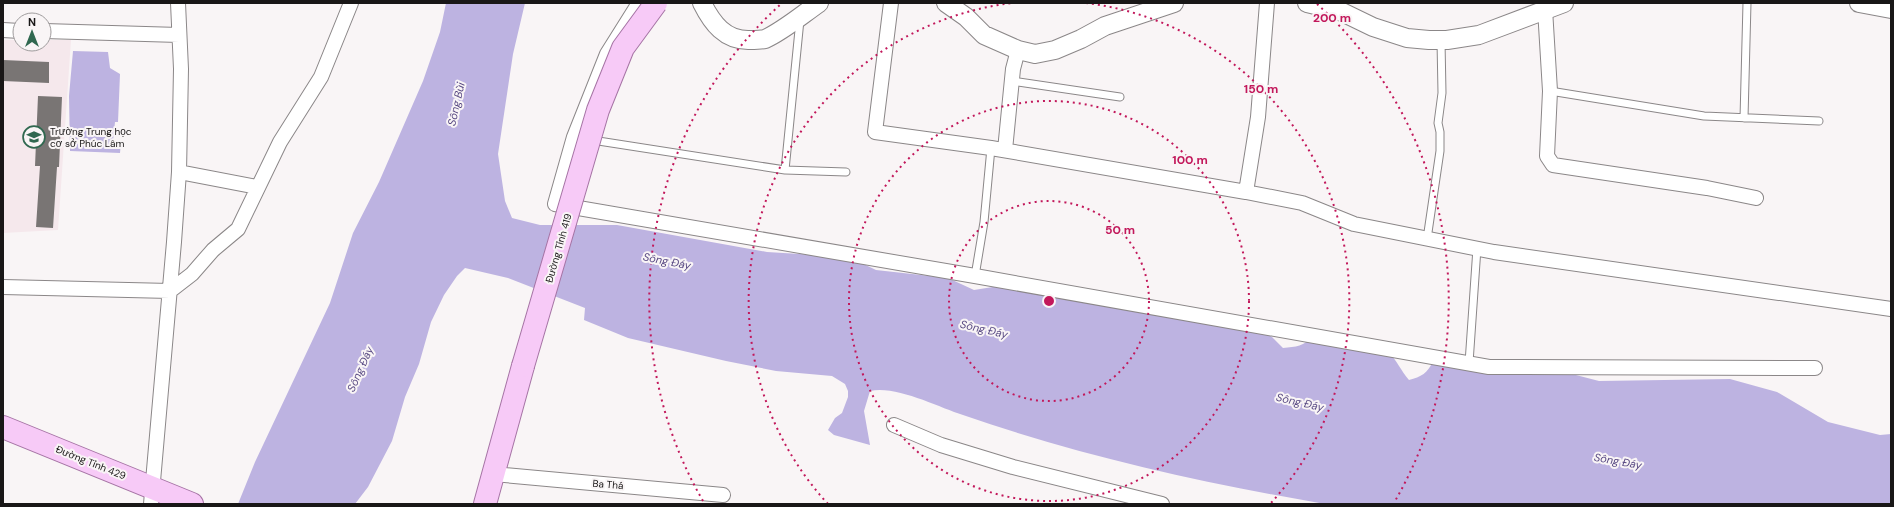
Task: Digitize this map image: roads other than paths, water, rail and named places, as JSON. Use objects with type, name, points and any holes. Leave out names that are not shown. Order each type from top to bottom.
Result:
[{"type":"main road","name":"Đường Tỉnh 419","points":[[485,504],[523,366],[598,110],[623,48],[656,3]]},
{"type":"main road","name":"Đường Tỉnh 429","points":[[3,427],[151,495],[185,501]]},
{"type":"street","points":[[151,495],[170,292],[179,172],[181,69],[178,3]]},
{"type":"street","points":[[3,287],[170,292],[192,274],[213,250],[238,229],[280,142],[321,77],[351,3]]},
{"type":"street","points":[[639,3],[607,54],[574,137],[555,204],[1489,366],[1815,368]]},
{"type":"street","points":[[702,3],[715,25],[723,33],[733,38],[747,40],[764,39],[819,3]]},
{"type":"street","points":[[891,3],[875,132],[998,149],[1246,192],[1302,203],[1354,224],[1477,248],[1891,309]]},
{"type":"street","points":[[946,3],[963,10],[984,35],[1018,50],[1035,54],[1055,50],[1081,39],[1105,26],[1174,3]]},
{"type":"street","points":[[1246,192],[1258,117],[1267,3]]},
{"type":"street","points":[[1307,3],[1340,11],[1373,27],[1407,38],[1441,40],[1479,35],[1564,3]]},
{"type":"street","points":[[1859,3],[1891,9]]},
{"type":"street","points":[[1545,9],[1550,91],[1547,156],[1553,165],[1706,188],[1756,198]]},
{"type":"street","points":[[52,31],[179,34]]},
{"type":"street","points":[[998,149],[1018,50]]},
{"type":"street","points":[[179,172],[257,187]]},
{"type":"street","points":[[894,425],[941,444],[1013,467],[1162,504]]},
{"type":"street","name":"Ba Thá","points":[[493,474],[723,496]]},
{"type":"lane","points":[[1744,118],[1747,3]]},
{"type":"lane","points":[[785,170],[801,16]]},
{"type":"lane","points":[[1427,239],[1440,152],[1440,132],[1438,123],[1442,93],[1441,40]]},
{"type":"lane","points":[[1012,81],[1120,97]]},
{"type":"lane","points":[[1550,91],[1704,116],[1819,121]]},
{"type":"lane","points":[[574,137],[785,170],[846,172]]},
{"type":"lane","points":[[975,276],[998,149]]},
{"type":"lane","points":[[1469,363],[1477,248]]},
{"type":"water","points":[[446,3],[525,3],[513,54],[498,154],[505,201],[512,218],[540,225],[617,225],[767,252],[849,257],[876,270],[948,278],[974,290],[999,286],[1262,332],[1272,337],[1283,348],[1300,345],[1313,336],[1388,352],[1409,380],[1424,374],[1429,369],[1433,361],[1572,374],[1599,381],[1730,379],[1777,392],[1828,422],[1880,435],[1891,434],[1891,504],[1325,504],[1234,487],[1097,456],[1007,430],[904,394],[880,390],[870,391],[864,411],[870,445],[834,435],[828,430],[835,418],[842,413],[848,397],[848,391],[845,384],[832,376],[776,371],[628,338],[584,320],[585,308],[508,278],[465,268],[457,276],[444,295],[431,322],[419,364],[405,397],[392,441],[368,487],[355,504],[238,504],[255,462],[330,303],[353,233],[379,182],[423,81],[440,32]]},
{"type":"water","points":[[73,51],[108,52],[110,68],[120,74],[118,122],[115,122],[113,141],[121,141],[120,153],[70,151],[69,96]]},
{"type":"place","name":"Trường Trung học cơ sở Phúc Lâm","points":[[34,137]]},
{"type":"water label","name":"Sông Bùi","points":[[456,104]]},
{"type":"water label","name":"Sông Đáy","points":[[667,261]]},
{"type":"water label","name":"Sông Đáy","points":[[984,329]]},
{"type":"water label","name":"Sông Đáy","points":[[360,369]]},
{"type":"water label","name":"Sông Đáy","points":[[1300,402]]},
{"type":"water label","name":"Sông Đáy","points":[[1618,461]]}]
